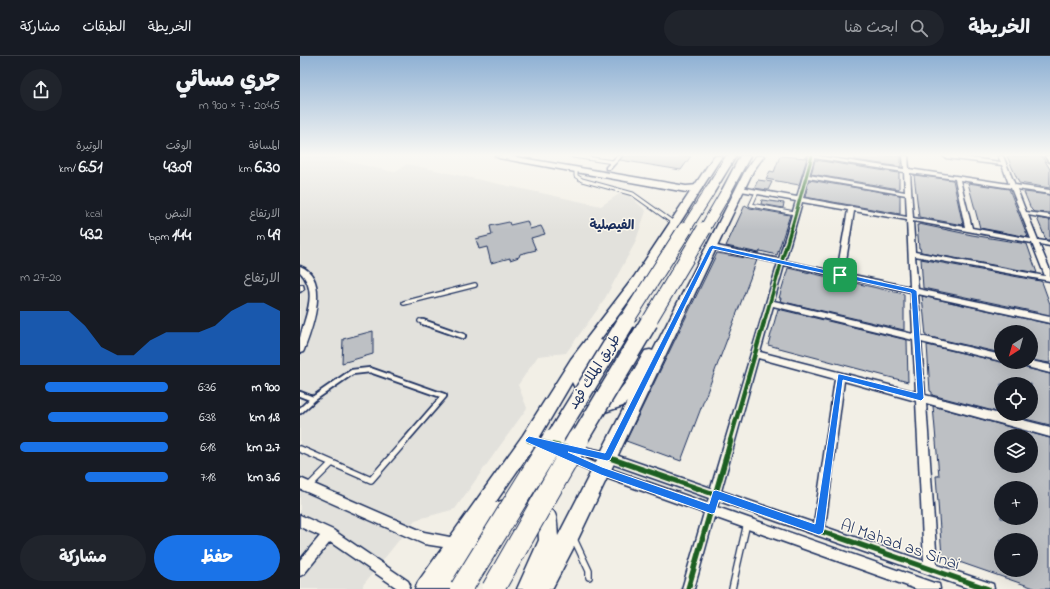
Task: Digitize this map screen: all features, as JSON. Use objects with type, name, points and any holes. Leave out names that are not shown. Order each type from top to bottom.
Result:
[{"type":"highway","name":"طريق الملك فهد","points":[[493,589],[559,472],[716,181]]},
{"type":"highway","name":"طريق الملك فهد","points":[[461,589],[639,301],[710,192],[721,181]]},
{"type":"main road","points":[[636,181],[710,192]]},
{"type":"main road","points":[[674,181],[710,192]]},
{"type":"main road","points":[[697,278],[628,391],[618,402],[604,405],[586,395],[579,384],[581,374],[638,280],[675,224],[710,192],[712,181]]},
{"type":"main road","points":[[541,589],[571,532],[745,181]]},
{"type":"main road","points":[[425,589],[529,440],[576,363],[638,280]]},
{"type":"main road","points":[[440,589],[486,521],[497,512],[519,507],[529,507],[547,518],[549,540],[526,589]]},
{"type":"street","points":[[688,589],[805,181]]},
{"type":"street","points":[[834,181],[909,194]]},
{"type":"street","points":[[908,181],[931,569]]},
{"type":"street","points":[[958,181],[969,230]]},
{"type":"street","points":[[977,181],[1050,192]]},
{"type":"street","points":[[912,253],[1050,279],[1011,181]]},
{"type":"street","points":[[741,189],[1050,244]]},
{"type":"street","points":[[840,275],[851,209]]},
{"type":"street","points":[[1024,213],[1050,217]]},
{"type":"street","points":[[712,247],[1050,320]]},
{"type":"street","points":[[300,268],[309,277],[314,290],[312,314],[300,350]]},
{"type":"street","points":[[770,303],[994,356]]},
{"type":"street","points":[[300,324],[309,322]]},
{"type":"street","points":[[755,354],[1050,432]]},
{"type":"street","points":[[1038,366],[1050,369]]},
{"type":"street","points":[[819,530],[840,377]]},
{"type":"street","name":"Al Mahad as Sinai","points":[[529,440],[607,457],[988,589]]},
{"type":"street","name":"Al Mahad as Sinai","points":[[529,440],[601,471],[712,509],[932,589]]},
{"type":"street","points":[[304,485],[424,538],[457,543]]},
{"type":"street","points":[[300,521],[329,534],[404,585],[403,589]]},
{"type":"street","points":[[300,570],[329,534]]},
{"type":"lane","points":[[585,181],[633,194],[675,224]]},
{"type":"lane","points":[[757,192],[751,205],[796,213]]},
{"type":"lane","points":[[404,303],[475,285]]},
{"type":"lane","points":[[420,321],[463,336]]},
{"type":"lane","points":[[300,411],[313,399],[352,372],[370,370],[444,396],[371,480],[300,449]]},
{"type":"lane","points":[[300,394],[313,399]]},
{"type":"lane","points":[[304,485],[332,463]]},
{"type":"lane","points":[[732,589],[747,522]]},
{"type":"lane","points":[[571,532],[589,571],[589,577]]},
{"type":"shaded area","points":[[300,181],[485,181],[601,206],[619,194],[629,195],[646,211],[635,243],[603,302],[566,353],[538,356],[518,385],[527,408],[455,509],[415,520],[363,585],[363,589],[300,589]]},
{"type":"building","points":[[758,181],[772,182],[768,190],[754,188]]},
{"type":"building","points":[[776,181],[800,181],[799,185]]},
{"type":"building","points":[[809,181],[900,195],[900,214],[805,197]]},
{"type":"building","points":[[851,181],[899,181],[899,189]]},
{"type":"building","points":[[915,181],[953,181],[963,225],[919,217]]},
{"type":"building","points":[[1018,181],[1050,181],[1050,188],[1019,183]]},
{"type":"building","points":[[968,183],[1009,189],[1028,237],[980,228]]},
{"type":"building","points":[[1024,192],[1050,195],[1050,213],[1034,212],[1031,209]]},
{"type":"building","points":[[762,200],[784,203],[783,208],[761,204]]},
{"type":"building","points":[[745,205],[750,208],[790,215],[777,255],[726,246]]},
{"type":"building","points":[[1037,218],[1050,220],[1050,240],[1046,240]]},
{"type":"building","points":[[527,221],[530,229],[541,226],[545,234],[531,238],[536,250],[520,254],[519,257],[510,260],[510,258],[491,263],[487,247],[479,249],[476,239],[492,235],[490,226],[509,222],[510,225]]},
{"type":"building","points":[[919,224],[1027,244],[1037,273],[921,252],[919,248],[917,225]]},
{"type":"building","points":[[717,253],[757,260],[681,461],[626,441]]},
{"type":"building","points":[[921,259],[1040,281],[1042,282],[1050,304],[1050,315],[923,288]]},
{"type":"building","points":[[788,268],[904,294],[904,330],[780,301],[781,298],[779,298]]},
{"type":"building","points":[[922,296],[1050,324],[1050,363],[1038,361],[1038,325],[994,325],[994,351],[926,336]]},
{"type":"building","points":[[778,309],[907,340],[908,382],[768,345]]},
{"type":"building","points":[[373,331],[373,354],[342,363],[343,339]]},
{"type":"building","points":[[927,345],[994,360],[994,369],[1031,369],[1050,374],[1050,425],[1034,421],[1038,421],[1038,377],[994,377],[994,411],[932,395],[932,392],[930,391]]},
{"type":"building","points":[[933,406],[1017,429],[994,429],[994,473],[1038,473],[1038,435],[1050,438],[1050,589],[1037,589],[1002,577],[1038,577],[1038,533],[994,533],[994,574],[942,556],[936,476],[939,476]]},
{"type":"cycle path","points":[[688,589],[805,181]]},
{"type":"cycle path","points":[[529,440],[607,457],[988,589]]},
{"type":"district","name":"الفيصلية","points":[[612,225]]},
{"type":"route","points":[[712,247],[840,275],[914,291],[921,398],[840,377],[819,530],[716,494],[712,509],[601,471],[529,440],[607,457],[712,247]]}]
